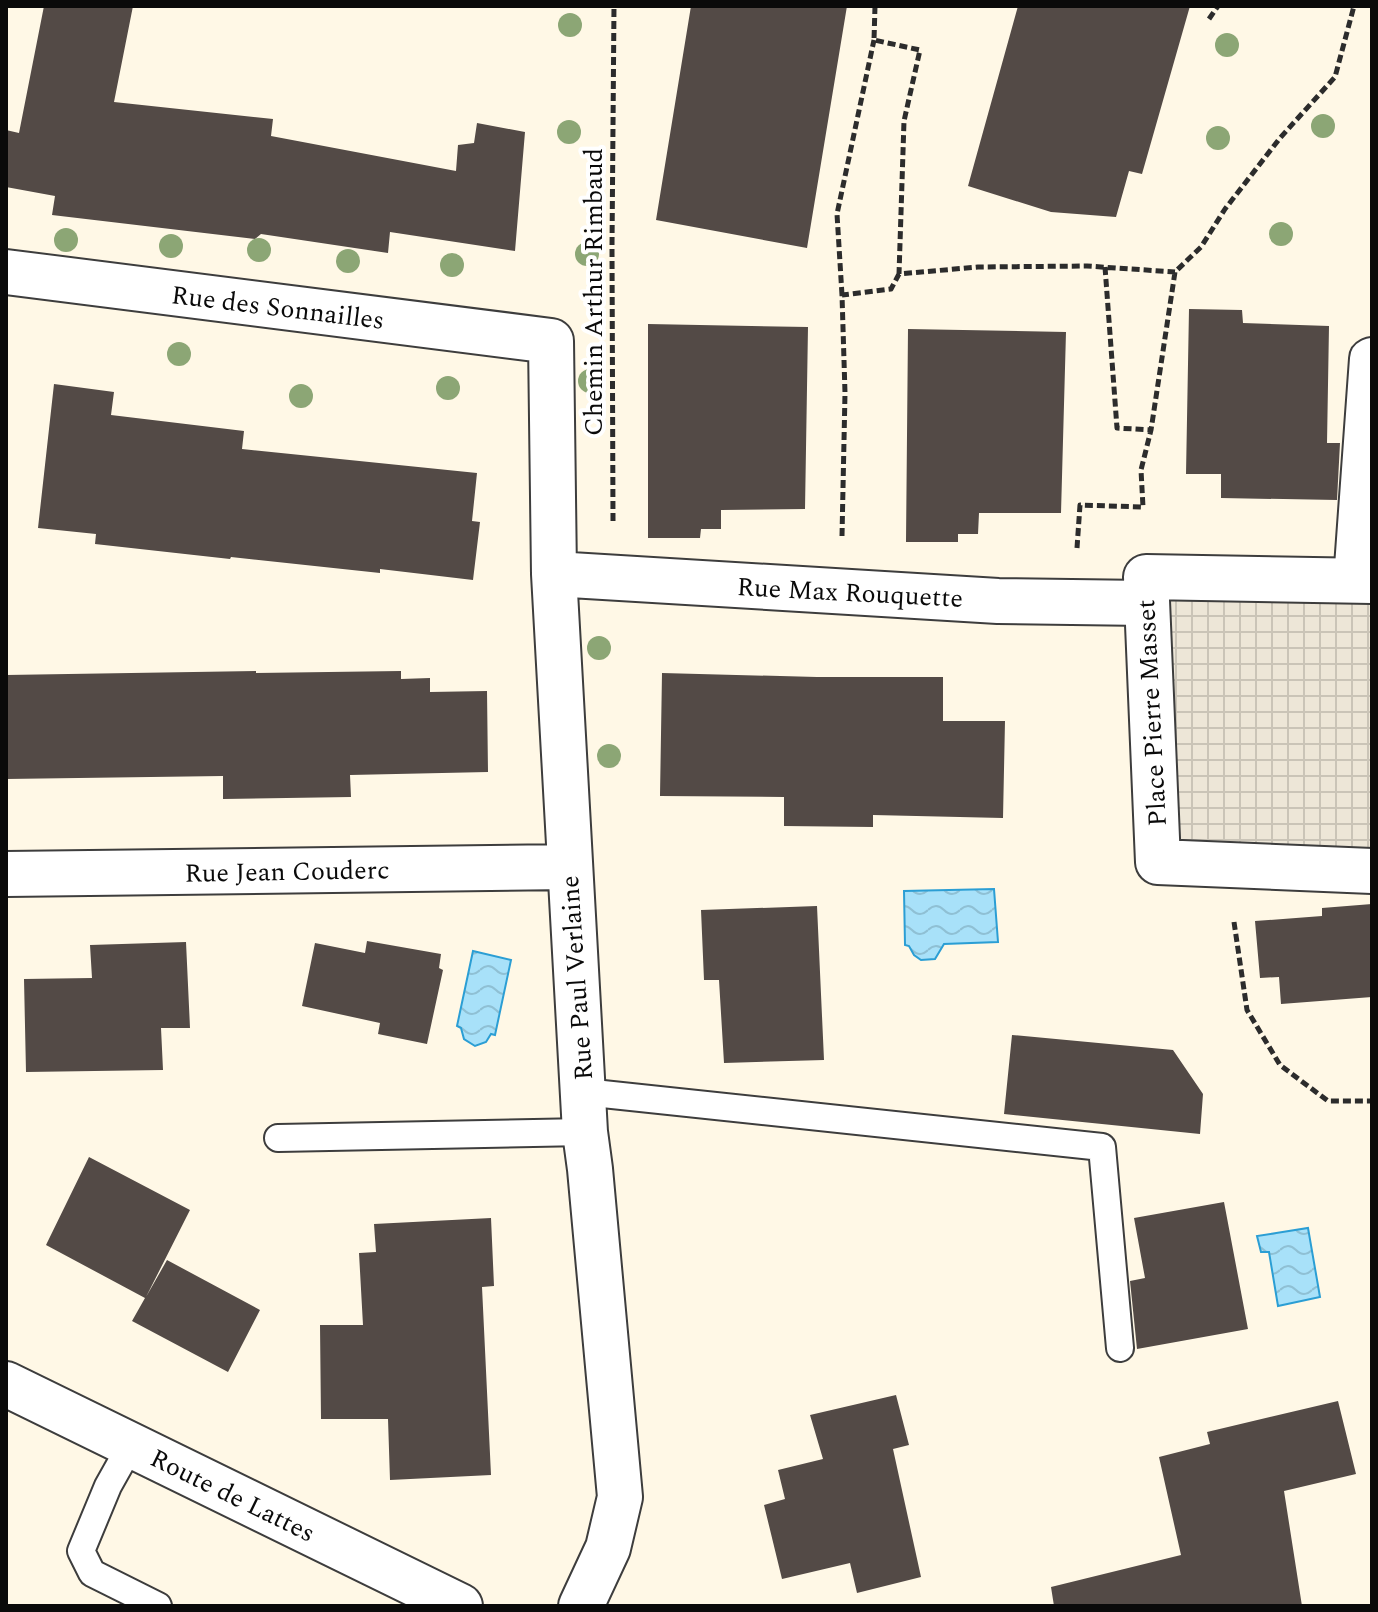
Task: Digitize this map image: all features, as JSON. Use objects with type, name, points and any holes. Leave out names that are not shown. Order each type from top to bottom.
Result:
[{"type":"street","name":"Rue des Sonnailles","points":[[6,272],[551,341]]},
{"type":"street","name":"Rue Paul Verlaine","points":[[551,341],[554,574],[568,867],[584,1112],[620,1497],[608,1548],[581,1606]]},
{"type":"street","points":[[1363,581],[1372,358]]},
{"type":"street","name":"Rue Max Rouquette","points":[[554,574],[998,601],[1146,603]]},
{"type":"street","name":"Place Pierre Masset","points":[[1363,581],[1146,577],[1146,603],[1158,862],[1372,871]]},
{"type":"street","name":"Rue Jean Couderc","points":[[6,874],[568,867]]},
{"type":"street","name":"Route de Lattes","points":[[6,1384],[460,1606]]},
{"type":"lane","points":[[278,1138],[584,1112],[1102,1147],[1120,1348]]},
{"type":"lane","points":[[131,1445],[108,1486],[81,1551],[92,1573],[158,1606]]},
{"type":"path","name":"Chemin Arthur Rimbaud","points":[[612,578],[615,484],[612,247],[614,6]]},
{"type":"path","points":[[839,592],[845,393],[837,214],[874,40],[875,6]]},
{"type":"path","points":[[1209,19],[1218,6]]},
{"type":"path","points":[[1074,602],[1080,505],[1143,507],[1141,470],[1151,430],[1175,272],[1201,247],[1225,209],[1280,138],[1335,77],[1354,6]]},
{"type":"path","points":[[842,295],[891,289],[899,274],[904,121],[920,50],[874,40]]},
{"type":"path","points":[[899,274],[978,267],[1105,267],[1175,272]]},
{"type":"path","points":[[1105,267],[1117,428],[1151,430]]},
{"type":"path","points":[[1226,866],[1247,1010],[1280,1065],[1328,1101],[1372,1101]]},
{"type":"shaded area","points":[[1146,577],[1372,581],[1372,866],[1166,863]]},
{"type":"water","points":[[994,889],[998,942],[944,944],[935,959],[921,960],[905,945],[904,891]]},
{"type":"water","points":[[473,951],[511,960],[495,1035],[491,1034],[486,1042],[475,1046],[464,1039],[461,1028],[457,1026]]},
{"type":"water","points":[[1308,1228],[1320,1297],[1278,1306],[1269,1252],[1261,1252],[1257,1236]]},
{"type":"building","points":[[44,6],[133,6],[114,102],[273,119],[271,136],[456,171],[458,145],[474,143],[477,123],[525,132],[515,251],[390,232],[388,253],[261,234],[255,239],[52,215],[55,196],[6,187],[6,130],[19,133]]},
{"type":"building","points":[[691,6],[847,6],[807,248],[656,220]]},
{"type":"building","points":[[1018,6],[1190,6],[1142,174],[1129,171],[1116,217],[1051,212],[968,186]]},
{"type":"building","points":[[1189,309],[1242,310],[1243,323],[1329,326],[1327,443],[1340,443],[1337,500],[1221,498],[1221,474],[1186,474]]},
{"type":"building","points":[[648,324],[808,327],[805,509],[721,510],[721,529],[701,529],[700,538],[648,538]]},
{"type":"building","points":[[908,329],[1066,332],[1061,513],[979,513],[978,534],[958,534],[958,542],[906,542]]},
{"type":"building","points":[[54,384],[114,392],[111,415],[244,431],[242,449],[477,473],[472,521],[480,522],[473,580],[95,544],[96,534],[38,528]]},
{"type":"building","points":[[401,671],[401,679],[430,678],[430,692],[487,691],[488,772],[350,775],[351,797],[223,799],[223,776],[6,779],[6,675]]},
{"type":"building","points":[[662,673],[943,677],[943,721],[1005,721],[1003,818],[873,815],[873,827],[784,826],[784,797],[660,796]]},
{"type":"building","points":[[1372,904],[1372,997],[1281,1004],[1279,977],[1260,978],[1255,921],[1322,916],[1322,908]]},
{"type":"building","points":[[817,906],[824,1060],[724,1063],[719,980],[704,980],[701,910]]},
{"type":"building","points":[[367,941],[441,954],[439,968],[443,970],[427,1044],[378,1034],[380,1023],[302,1006],[315,943],[365,953]]},
{"type":"building","points":[[186,942],[190,1028],[161,1028],[163,1070],[26,1072],[24,979],[92,978],[90,945]]},
{"type":"building","points":[[1012,1035],[1173,1050],[1203,1094],[1200,1134],[1004,1114]]},
{"type":"building","points":[[89,1157],[190,1210],[146,1297],[167,1260],[260,1310],[228,1372],[132,1321],[145,1298],[46,1245]]},
{"type":"building","points":[[1224,1202],[1248,1329],[1137,1349],[1130,1281],[1145,1278],[1134,1218]]},
{"type":"building","points":[[491,1218],[494,1286],[482,1287],[491,1475],[390,1480],[388,1419],[321,1419],[320,1325],[363,1325],[359,1253],[376,1252],[374,1224]]},
{"type":"building","points":[[896,1395],[909,1445],[893,1449],[921,1577],[857,1593],[850,1563],[782,1579],[764,1505],[785,1499],[778,1470],[823,1459],[810,1415]]},
{"type":"building","points":[[1338,1401],[1356,1474],[1284,1491],[1302,1606],[1054,1606],[1051,1587],[1181,1555],[1159,1457],[1210,1444],[1207,1432]]}]
